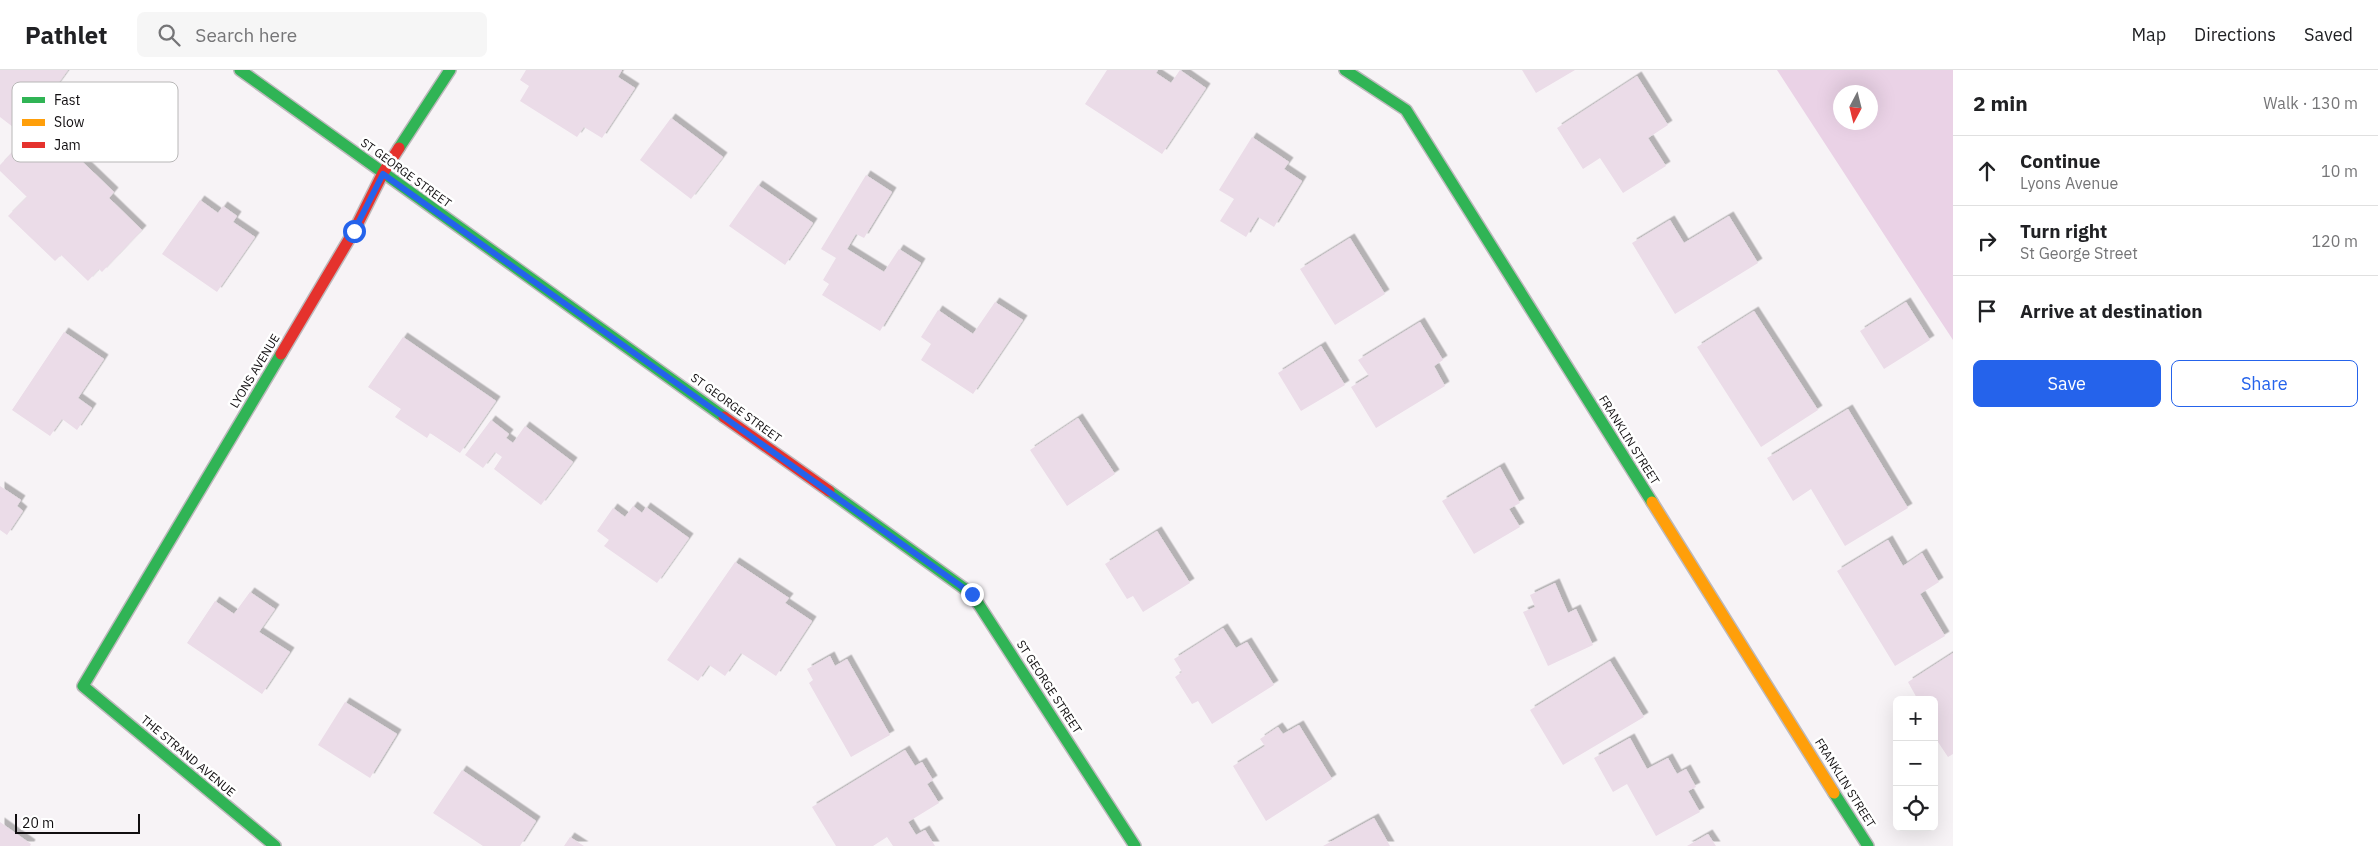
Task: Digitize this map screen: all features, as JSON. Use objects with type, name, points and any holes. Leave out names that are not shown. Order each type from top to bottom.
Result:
[{"type":"street","name":"ST GEORGE STREET","points":[[240,70],[972,594],[1135,846]]},
{"type":"street","name":"LYONS AVENUE","points":[[83,686],[354,231],[383,174],[450,70]]},
{"type":"street","name":"FRANKLIN STREET","points":[[1345,70],[1406,110],[1868,846]]},
{"type":"street","name":"THE STRAND AVENUE","points":[[83,686],[275,846]]},
{"type":"shaded area","points":[[1777,70],[1953,70],[1953,340]]},
{"type":"building","points":[[0,70],[68,70],[59,82],[12,82],[12,126],[0,117]]},
{"type":"building","points":[[526,70],[622,70],[618,77],[635,88],[602,138],[584,127],[577,137],[520,101],[529,86],[520,80]]},
{"type":"building","points":[[1107,70],[1158,70],[1156,73],[1171,83],[1180,70],[1206,88],[1162,154],[1085,104]]},
{"type":"building","points":[[1522,70],[1575,70],[1536,93]]},
{"type":"building","points":[[1637,76],[1668,125],[1648,138],[1666,166],[1623,193],[1600,158],[1583,169],[1557,128]]},
{"type":"building","points":[[671,118],[723,157],[691,199],[640,160]]},
{"type":"building","points":[[1252,137],[1289,162],[1284,169],[1302,181],[1274,227],[1258,217],[1246,237],[1220,221],[1234,199],[1219,190]]},
{"type":"building","points":[[12,152],[12,162],[83,162],[114,192],[109,198],[142,230],[102,272],[99,269],[88,281],[61,255],[55,261],[8,216],[27,197],[0,171],[0,165]]},
{"type":"building","points":[[866,175],[892,192],[864,238],[856,234],[847,249],[884,272],[899,249],[921,263],[880,331],[822,295],[829,284],[823,280],[836,258],[821,249]]},
{"type":"building","points":[[758,185],[813,223],[785,265],[729,226]]},
{"type":"building","points":[[200,200],[218,213],[223,206],[237,216],[233,222],[255,237],[217,292],[162,254]]},
{"type":"building","points":[[1729,216],[1758,263],[1675,314],[1632,243],[1670,220],[1684,243]]},
{"type":"building","points":[[1350,238],[1385,294],[1335,325],[1300,269]]},
{"type":"building","points":[[995,302],[1023,320],[973,394],[921,360],[931,344],[921,337],[938,310],[973,334]]},
{"type":"building","points":[[1906,302],[1930,340],[1884,369],[1860,331]]},
{"type":"building","points":[[1754,311],[1818,410],[1761,447],[1697,347]]},
{"type":"building","points":[[1420,322],[1443,360],[1434,366],[1445,386],[1376,428],[1351,387],[1369,376],[1358,360]]},
{"type":"building","points":[[64,332],[104,359],[78,398],[92,408],[77,430],[62,419],[50,436],[12,410]]},
{"type":"building","points":[[403,337],[496,401],[460,453],[430,433],[427,438],[395,417],[401,409],[368,387]]},
{"type":"building","points":[[1321,346],[1345,385],[1301,411],[1278,373]]},
{"type":"building","points":[[1848,409],[1908,508],[1845,546],[1811,489],[1793,501],[1767,458]]},
{"type":"building","points":[[1078,418],[1115,474],[1067,506],[1030,450]]},
{"type":"building","points":[[491,420],[509,434],[506,438],[513,443],[525,426],[573,462],[541,505],[494,469],[502,457],[495,452],[483,468],[465,455]]},
{"type":"building","points":[[1500,467],[1520,503],[1509,509],[1520,527],[1474,554],[1442,501]]},
{"type":"building","points":[[0,486],[21,500],[17,506],[23,511],[7,535],[0,530]]},
{"type":"building","points":[[633,506],[642,513],[646,507],[689,538],[657,583],[604,546],[609,540],[597,531],[613,508],[625,517]]},
{"type":"building","points":[[1157,531],[1190,583],[1143,612],[1133,596],[1127,599],[1105,564]]},
{"type":"building","points":[[1888,540],[1903,566],[1922,553],[1939,582],[1920,594],[1945,636],[1895,666],[1837,571]]},
{"type":"building","points":[[735,562],[789,598],[785,603],[812,621],[776,676],[741,653],[725,676],[709,665],[698,681],[667,660]]},
{"type":"building","points":[[1555,583],[1568,613],[1576,609],[1593,645],[1548,666],[1523,612],[1535,607],[1530,595]]},
{"type":"building","points":[[250,592],[275,609],[259,632],[290,652],[262,694],[187,643],[215,601],[234,614]]},
{"type":"building","points":[[1223,628],[1236,648],[1247,642],[1274,685],[1212,724],[1198,701],[1192,704],[1175,677],[1182,672],[1174,659]]},
{"type":"building","points":[[1953,653],[1953,754],[1948,757],[1938,742],[1938,696],[1916,696],[1908,682]]},
{"type":"building","points":[[830,656],[835,666],[847,659],[890,735],[851,757],[809,683],[813,680],[807,669]]},
{"type":"building","points":[[1610,661],[1644,717],[1563,765],[1530,710]]},
{"type":"building","points":[[345,702],[397,734],[370,778],[318,745]]},
{"type":"building","points":[[1299,725],[1332,779],[1266,821],[1233,766],[1265,746],[1260,739],[1278,727],[1283,734]]},
{"type":"building","points":[[1630,738],[1647,769],[1668,758],[1677,774],[1686,769],[1696,787],[1688,791],[1700,812],[1656,836],[1627,784],[1613,792],[1594,758]]},
{"type":"building","points":[[905,750],[915,766],[922,762],[933,780],[927,784],[939,803],[908,822],[916,835],[925,830],[935,846],[893,846],[887,837],[873,846],[836,846],[812,807]]},
{"type":"building","points":[[462,770],[536,821],[520,846],[483,846],[433,813]]},
{"type":"building","points":[[1374,818],[1390,846],[1323,846]]},
{"type":"building","points":[[0,822],[31,844],[30,846],[0,846]]},
{"type":"building","points":[[1708,834],[1716,846],[1687,846]]},
{"type":"building","points":[[570,837],[584,846],[564,846]]},
{"type":"traffic: fast","points":[[240,70],[724,417]]},
{"type":"traffic: fast","points":[[399,148],[450,70]]},
{"type":"traffic: fast","points":[[1345,70],[1406,110],[1652,502]]},
{"type":"traffic: fast","points":[[275,846],[83,686],[281,354]]},
{"type":"traffic: fast","points":[[829,491],[972,594],[1135,846]]},
{"type":"traffic: fast","points":[[1834,793],[1868,846]]},
{"type":"traffic: slow","points":[[1652,502],[1834,793]]},
{"type":"traffic: jam","points":[[281,354],[354,231],[383,173],[399,148]]},
{"type":"traffic: jam","points":[[724,417],[829,491]]},
{"type":"route","points":[[354,231],[383,174],[972,594]]}]
